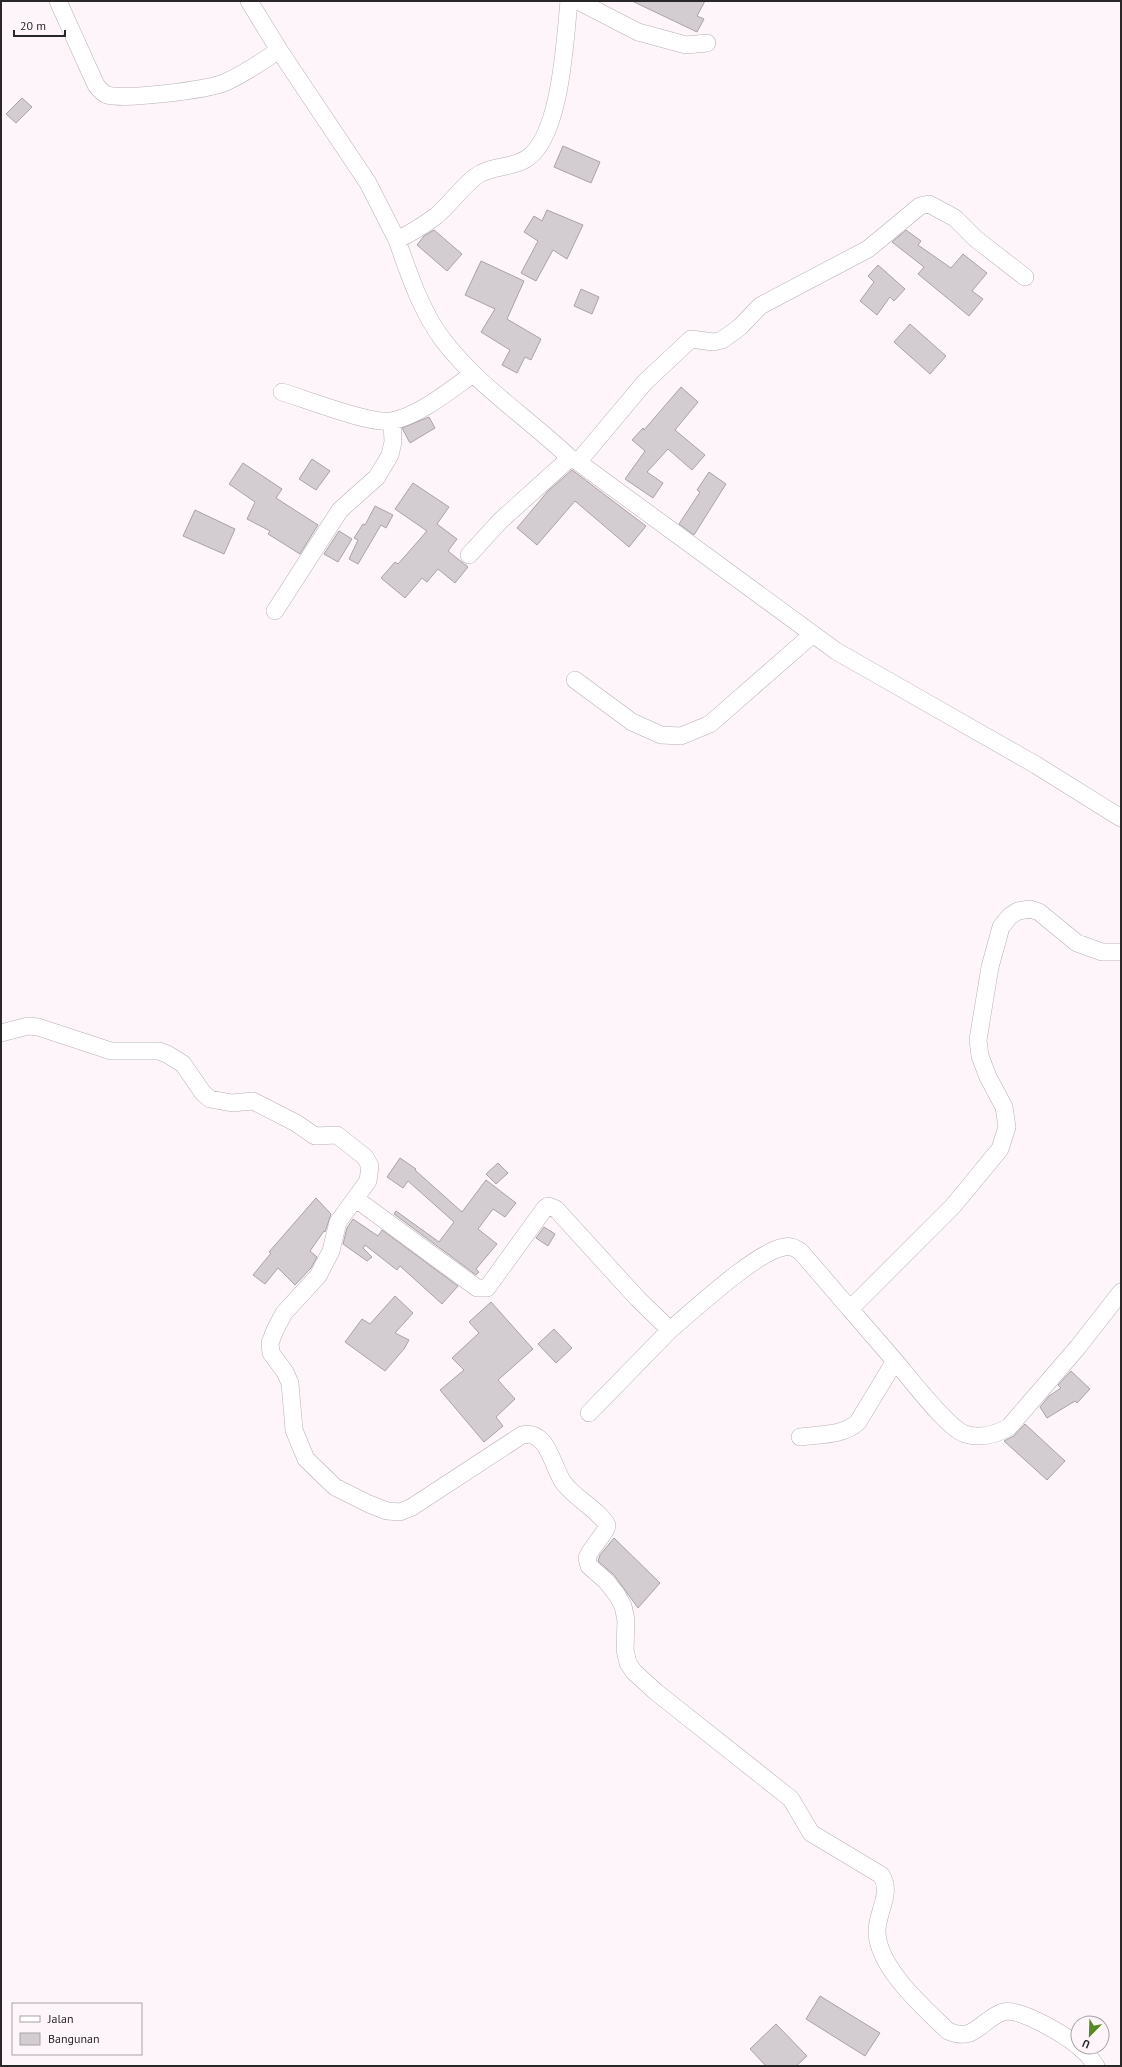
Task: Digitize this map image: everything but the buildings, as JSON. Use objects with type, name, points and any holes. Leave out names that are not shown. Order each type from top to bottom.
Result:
[{"type":"street","points":[[58,1],[96,85],[100,91],[107,95],[122,97],[202,89],[225,83],[279,50]]},
{"type":"street","points":[[249,1],[279,50],[368,183],[397,240],[414,288],[442,339],[473,374],[574,460],[836,651],[1036,765],[1121,818]]},
{"type":"street","points":[[397,240],[436,215],[474,178],[485,170],[511,165],[526,159],[538,150],[548,129],[562,75],[569,1]]},
{"type":"street","points":[[578,1],[638,32],[686,45],[707,43]]},
{"type":"street","points":[[469,555],[500,521],[574,460],[646,382],[691,339],[713,342],[722,340],[740,327],[760,306],[868,249],[920,206],[929,204],[955,218],[976,238],[1025,277]]},
{"type":"street","points":[[282,392],[374,421],[392,421],[434,401],[473,374]]},
{"type":"street","points":[[275,611],[340,510],[377,477],[390,455],[393,442],[392,421]]},
{"type":"street","points":[[575,680],[632,722],[660,735],[681,736],[710,724],[814,634]]},
{"type":"street","points":[[850,1309],[953,1206],[1000,1149],[1007,1127],[1004,1107],[988,1077],[980,1056],[978,1040],[990,967],[1001,927],[1010,916],[1018,911],[1030,909],[1039,912],[1077,944],[1102,952],[1121,952]]},
{"type":"street","points":[[1,1033],[28,1026],[38,1027],[110,1051],[158,1051],[167,1054],[183,1064],[203,1093],[210,1099],[232,1103],[253,1101],[296,1123],[315,1136],[334,1134],[345,1140],[365,1158],[370,1166],[368,1181],[338,1222],[331,1251],[324,1267],[318,1276],[284,1313],[270,1343],[271,1353],[285,1372],[290,1383],[294,1430],[306,1459],[335,1487],[370,1504],[386,1510],[400,1512],[412,1507],[522,1435],[529,1433],[538,1437],[545,1444],[563,1483],[607,1525],[606,1529],[586,1558],[589,1566],[606,1581],[617,1595],[623,1606],[626,1620],[625,1650],[628,1663],[634,1672],[656,1692],[791,1799],[811,1833],[881,1875],[886,1882],[886,1890],[877,1932],[883,1956],[906,1988],[948,2031],[957,2035],[969,2034],[998,2014],[1011,2012],[1038,2022],[1070,2041]]},
{"type":"street","points":[[356,1199],[477,1288],[482,1289],[488,1288],[545,1208],[553,1207],[670,1330]]},
{"type":"street","points":[[589,1413],[670,1330],[754,1262],[785,1246],[792,1247],[801,1252],[952,1426],[964,1434],[981,1436],[995,1435],[1009,1427],[1078,1347],[1121,1292]]},
{"type":"street","points":[[800,1437],[845,1432],[852,1428],[858,1422],[895,1361]]},
{"type":"street","points":[[1088,2055],[1096,2066]]}]
